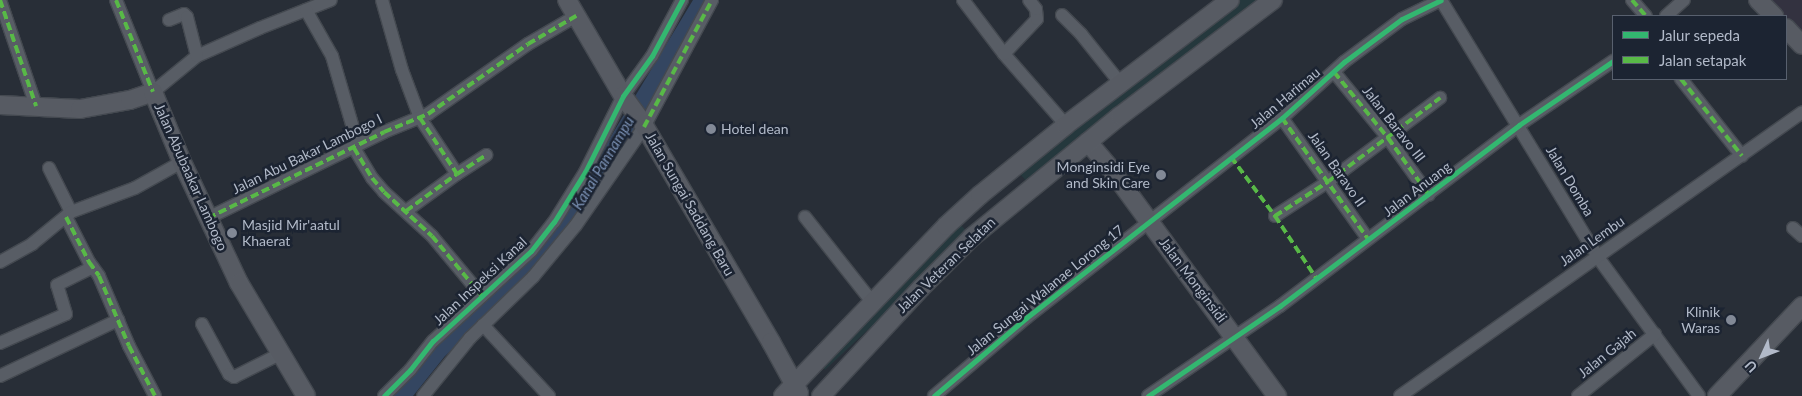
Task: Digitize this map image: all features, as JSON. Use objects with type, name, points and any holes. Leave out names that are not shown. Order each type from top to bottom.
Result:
[{"type":"main road","name":"Jalan Sungai Saddang Baru","points":[[567,0],[625,98],[643,124],[792,392]]},
{"type":"main road","name":"Jalan Veteran Selatan","points":[[792,392],[946,226],[980,195],[1066,125],[1230,0]]},
{"type":"main road","name":"Jalan Veteran Selatan","points":[[821,396],[921,288],[997,215],[1088,142],[1273,0]]},
{"type":"main road","points":[[1758,0],[1773,15]]},
{"type":"main road","points":[[1787,29],[1802,45]]},
{"type":"main road","name":"Jalan Abubaakar Lambogo","points":[[0,105],[80,109],[130,100],[153,92],[182,162],[239,283],[306,396]]},
{"type":"main road","name":"Jalan Monginsidi","points":[[1088,142],[1113,172],[1277,396]]},
{"type":"main road","points":[[980,195],[997,215]]},
{"type":"main road","points":[[1717,396],[1802,306]]},
{"type":"street","points":[[0,0],[36,106]]},
{"type":"street","points":[[118,1],[153,92],[197,56],[332,0]]},
{"type":"street","points":[[382,0],[398,55],[420,118],[458,174]]},
{"type":"street","name":"Jalan Inspeksi Kanal","points":[[384,396],[410,370],[432,341],[531,251],[565,206],[625,98],[652,56],[682,0]]},
{"type":"street","points":[[423,396],[448,362],[483,325],[518,293],[557,250],[643,124],[712,0]]},
{"type":"street","points":[[963,0],[1004,54],[1066,125]]},
{"type":"street","points":[[1004,54],[1037,19],[1036,9],[1029,0]]},
{"type":"street","name":"Jalan Harimau","points":[[1148,221],[1282,118],[1334,72],[1402,19],[1441,0]]},
{"type":"street","name":"Jalan Domba","points":[[1441,0],[1519,125],[1597,256],[1699,396]]},
{"type":"street","points":[[1632,0],[1645,15]]},
{"type":"street","points":[[1667,15],[1684,0]]},
{"type":"street","points":[[306,10],[332,56],[356,147],[372,178],[437,241],[482,296]]},
{"type":"street","points":[[169,20],[184,14],[188,17],[197,56]]},
{"type":"street","points":[[1062,15],[1081,34],[1120,84]]},
{"type":"street","name":"Jalan Abu Bakar Lambogo I","points":[[208,218],[420,118],[444,104],[528,44],[576,16]]},
{"type":"street","name":"Jalan Anuang","points":[[1148,396],[1235,337],[1428,195],[1519,125],[1612,62]]},
{"type":"street","name":"Jalan Baravo III","points":[[1334,72],[1388,138],[1428,195]]},
{"type":"street","points":[[1682,80],[1742,156]]},
{"type":"street","points":[[1275,216],[1329,181],[1440,98]]},
{"type":"street","name":"Jalan Lembu","points":[[1400,396],[1802,112]]},
{"type":"street","name":"Jalan Baravo II","points":[[1282,118],[1329,181],[1368,239]]},
{"type":"street","points":[[406,211],[486,155]]},
{"type":"street","points":[[0,262],[32,244],[68,215],[135,188],[182,162]]},
{"type":"street","points":[[48,168],[68,215],[155,396]]},
{"type":"street","points":[[805,217],[873,303]]},
{"type":"street","name":"Jalan Sungai Walanae Lorong 17","points":[[934,396],[1026,318],[1148,221]]},
{"type":"street","points":[[0,343],[66,314],[57,285],[93,267]]},
{"type":"street","points":[[0,376],[118,320]]},
{"type":"street","points":[[202,324],[229,374],[234,377],[280,354]]},
{"type":"street","points":[[483,325],[549,396]]},
{"type":"street","name":"Jalan Gajah","points":[[1578,396],[1655,334]]},
{"type":"shaded area","points":[[1766,0],[1802,0],[1802,36],[1787,21],[1787,15],[1781,15]]},
{"type":"green space","points":[[1237,0],[1268,0],[1031,186],[1017,171]]},
{"type":"green space","points":[[959,223],[970,235],[825,370],[814,358]]},
{"type":"water","name":"Kanal Pannampu","points":[[693,0],[708,0],[632,134],[582,213],[515,293],[445,356],[413,396],[391,396],[446,334],[563,216]]},
{"type":"marked path","points":[[0,0],[36,106]]},
{"type":"marked path","points":[[116,0],[153,92]]},
{"type":"marked path","points":[[644,127],[712,0]]},
{"type":"marked path","points":[[1632,0],[1645,15]]},
{"type":"marked path","points":[[208,218],[384,132],[428,114],[528,44],[576,16]]},
{"type":"marked path","points":[[1334,72],[1388,138],[1429,195]]},
{"type":"marked path","points":[[1682,80],[1742,156]]},
{"type":"marked path","points":[[1275,216],[1329,181],[1440,98]]},
{"type":"marked path","points":[[420,118],[457,174],[486,155]]},
{"type":"marked path","points":[[1282,118],[1368,239]]},
{"type":"marked path","points":[[354,148],[372,178],[384,192],[432,236],[482,296]]},
{"type":"marked path","points":[[1231,157],[1275,216],[1316,278]]},
{"type":"marked path","points":[[406,211],[457,174]]},
{"type":"marked path","points":[[66,217],[89,262],[99,276],[129,346],[155,396]]},
{"type":"cycle path","points":[[384,396],[410,370],[433,341],[531,251],[554,222],[585,172],[623,96],[652,56],[682,0]]},
{"type":"cycle path","points":[[934,396],[1026,318],[1282,118],[1344,62],[1402,19],[1441,0]]},
{"type":"cycle path","points":[[1148,396],[1280,306],[1519,125],[1612,62]]},
{"type":"place","name":"Hotel dean","points":[[711,129]]},
{"type":"place","name":"Monginsidi Eye and Skin Care","points":[[1161,175]]},
{"type":"place","name":"Masjid Mir'aatul Khaerat","points":[[232,233]]},
{"type":"place","name":"Klinik Waras","points":[[1731,320]]}]
